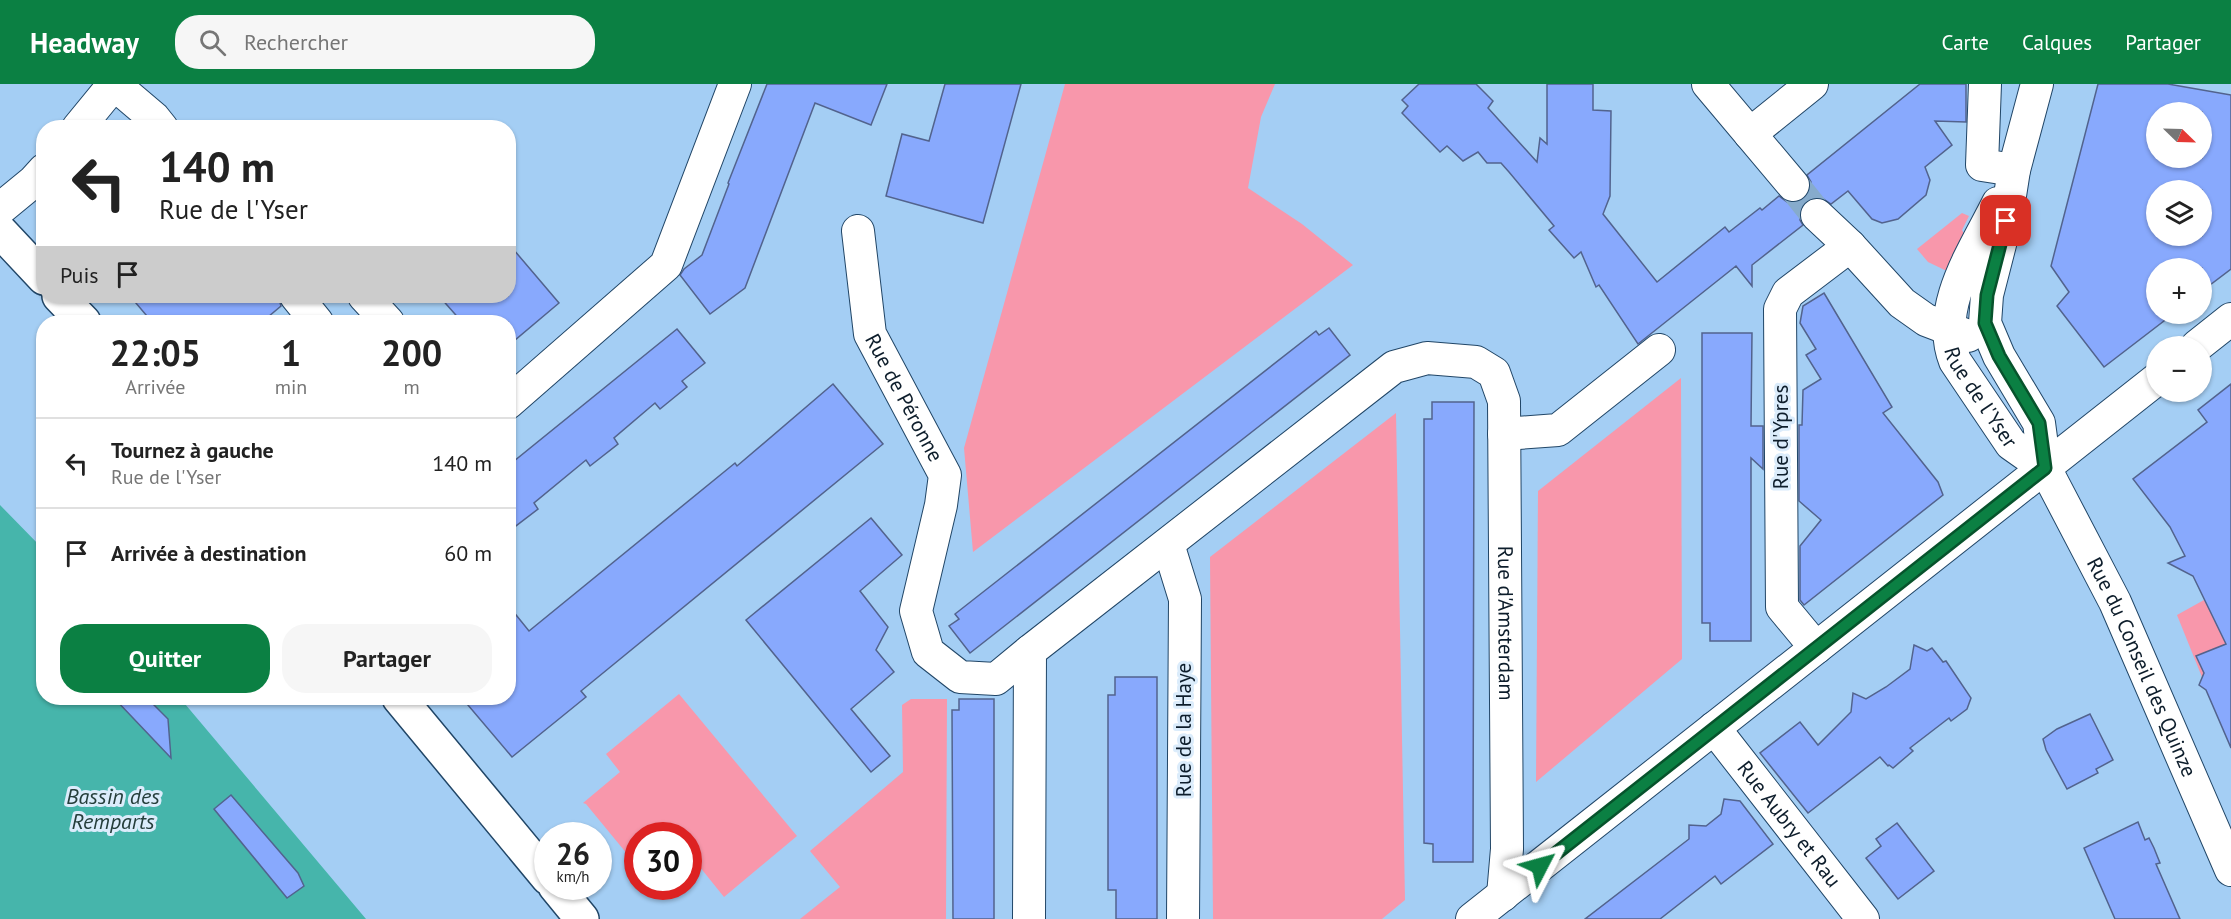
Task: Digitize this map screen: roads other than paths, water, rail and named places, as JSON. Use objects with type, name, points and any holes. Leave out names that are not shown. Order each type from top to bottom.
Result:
[{"type":"main road","points":[[0,231],[36,270]]},
{"type":"main road","points":[[66,303],[77,315]]},
{"type":"main road","points":[[405,705],[534,861]]},
{"type":"main road","points":[[566,900],[582,919]]},
{"type":"street","points":[[85,120],[114,84],[156,120]]},
{"type":"street","points":[[516,396],[666,265],[735,84]]},
{"type":"street","points":[[1708,84],[1793,185]]},
{"type":"street","points":[[1750,134],[1812,84]]},
{"type":"street","points":[[1986,84],[1982,165],[2014,170]]},
{"type":"street","name":"Rue de l'Yser","points":[[2037,84],[2014,170],[2006,221],[1987,295],[1985,323],[1999,356],[2039,423],[2045,468]]},
{"type":"street","name":"Rue de l'Yser","points":[[2014,170],[1956,287],[1949,330],[1949,346],[1955,361],[2011,444],[2045,468]]},
{"type":"street","points":[[0,209],[36,179]]},
{"type":"street","points":[[1817,215],[1850,246],[1902,303],[1926,320],[1949,330]]},
{"type":"street","name":"Rue de Péronne","points":[[858,231],[870,334],[945,475],[941,505],[916,611],[928,652],[960,677],[996,678],[1394,367],[1427,358],[1476,362]]},
{"type":"street","name":"Rue d'Ypres","points":[[1816,648],[1782,607],[1780,309],[1788,293],[1850,246]]},
{"type":"street","points":[[302,303],[311,315]]},
{"type":"street","points":[[370,303],[382,315]]},
{"type":"street","points":[[2210,336],[2231,319]]},
{"type":"street","name":"Rue de l'Yser","points":[[1949,330],[1974,338],[1999,356]]},
{"type":"street","points":[[1504,434],[1558,430],[1659,350]]},
{"type":"street","name":"Rue d'Amsterdam","points":[[1476,362],[1494,373],[1504,402],[1507,849],[1503,895]]},
{"type":"street","points":[[1472,919],[2146,387]]},
{"type":"street","name":"Rue du Conseil des Quinze","points":[[2045,468],[2115,602],[2231,870]]},
{"type":"street","name":"Rue de la Haye","points":[[1168,544],[1185,599],[1183,919]]},
{"type":"street","points":[[1029,919],[1030,651]]},
{"type":"street","name":"Rue Aubry et Rau","points":[[1714,728],[1863,919]]},
{"type":"water","name":"Bassin des Remparts","points":[[0,505],[36,542],[36,705],[186,705],[366,919],[0,919]]},
{"type":"tunnel","points":[[1793,185],[1817,215]]}]
